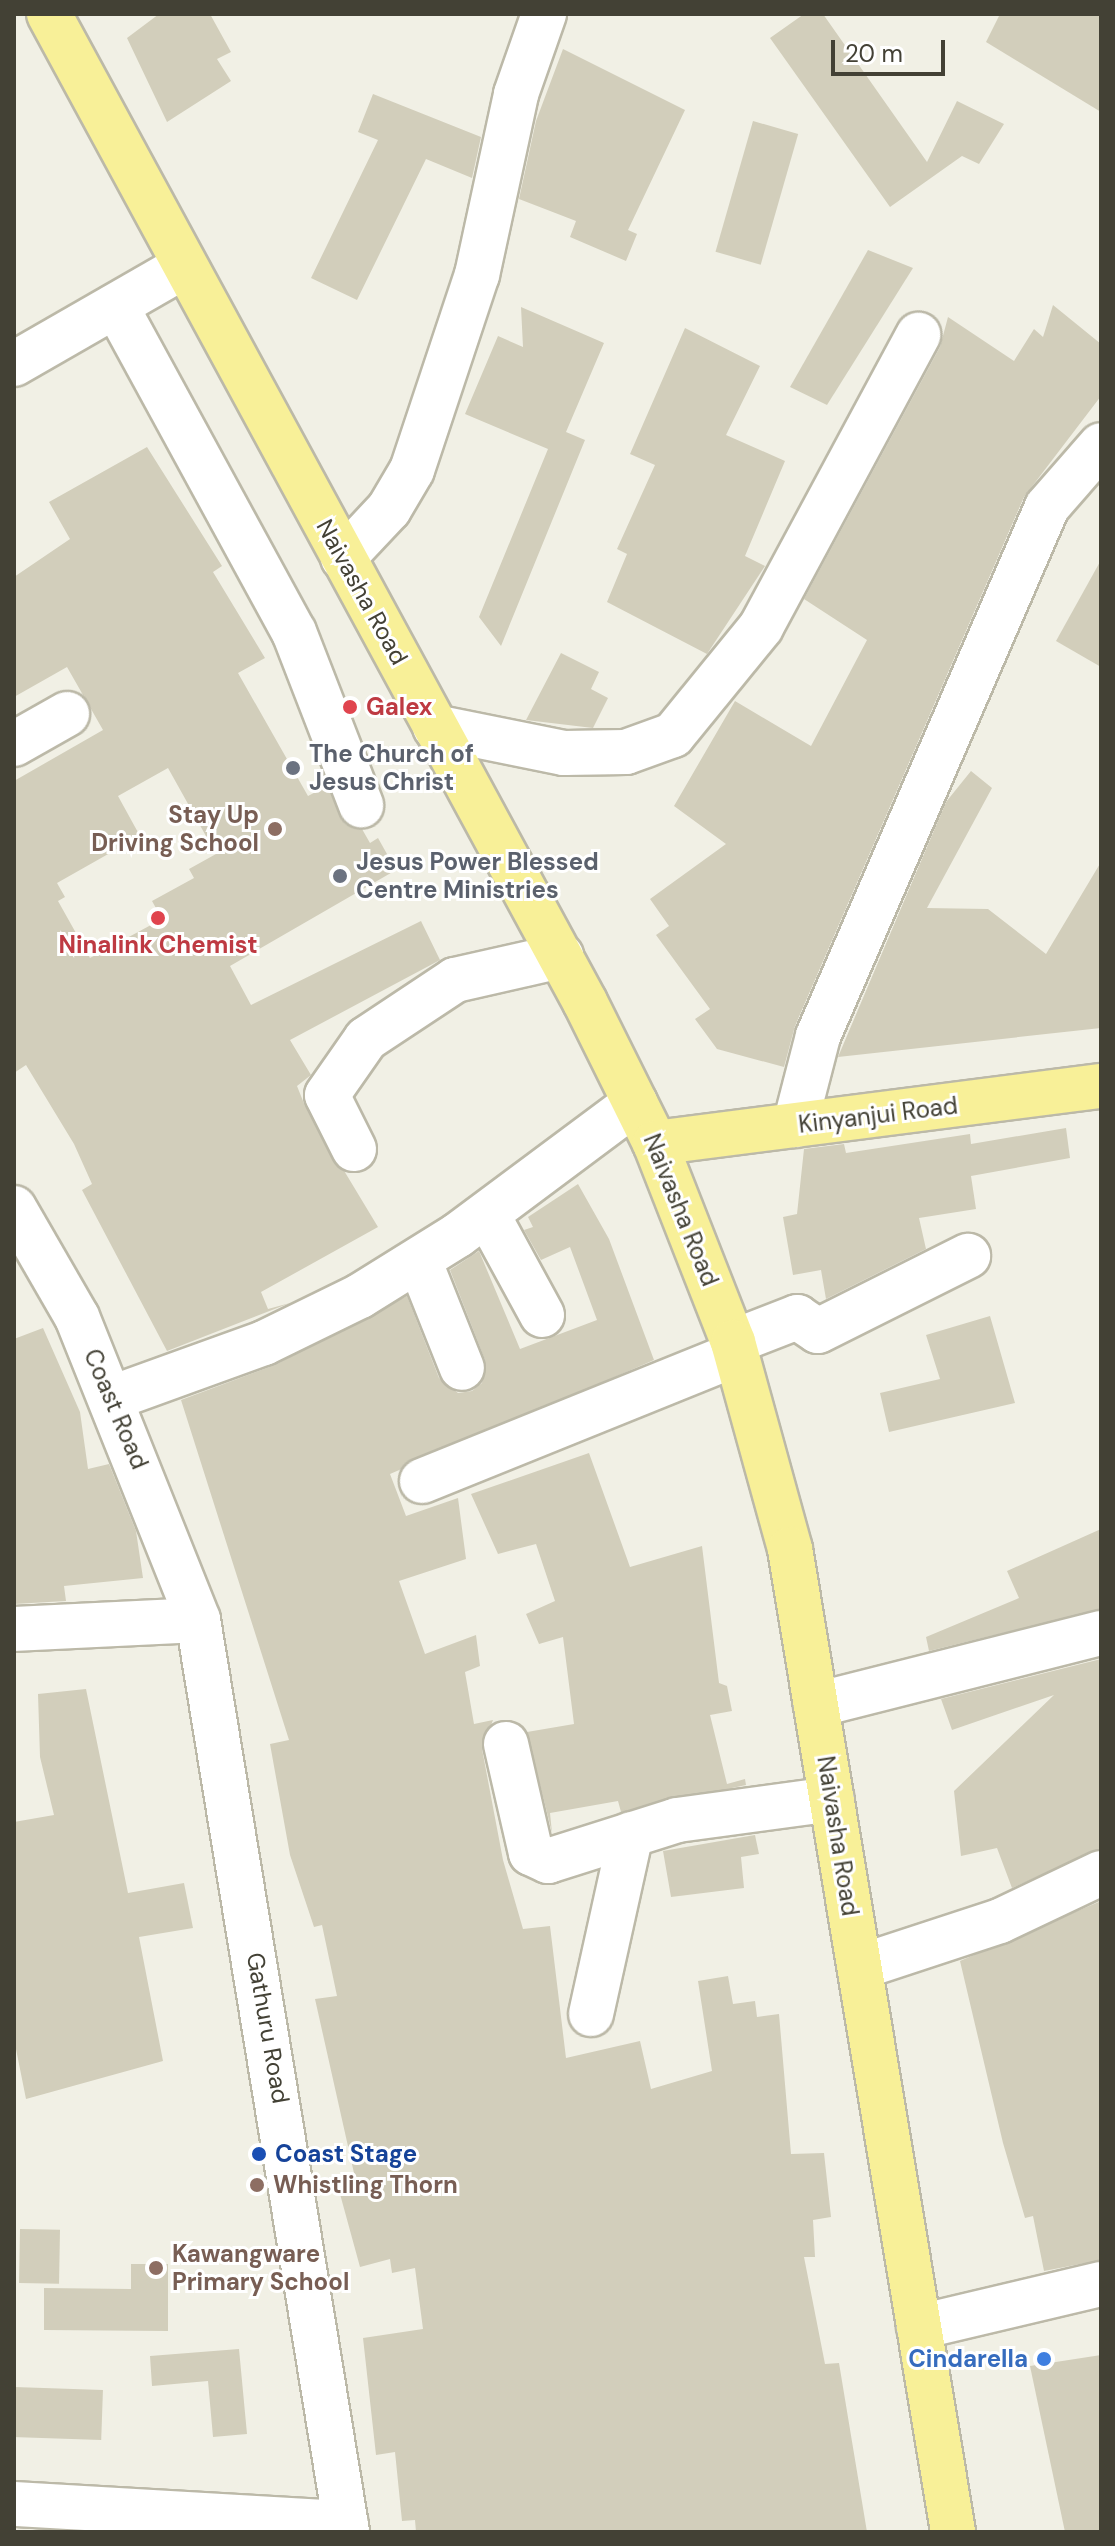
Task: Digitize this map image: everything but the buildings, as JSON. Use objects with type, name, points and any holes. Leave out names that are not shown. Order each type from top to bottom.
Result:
[{"type":"main road","name":"Naivasha Road","points":[[49,14],[183,267],[561,956],[655,1143],[735,1348],[777,1491],[832,1799],[953,2532]]},
{"type":"main road","name":"Kinyanjui Road","points":[[655,1143],[1101,1086]]},
{"type":"street","points":[[343,558],[389,509],[412,470],[477,275],[516,94],[544,14]]},
{"type":"street","points":[[14,364],[183,267]]},
{"type":"street","points":[[116,306],[294,632],[361,805]]},
{"type":"street","points":[[435,727],[564,753],[626,752],[673,735],[761,627],[918,335]]},
{"type":"street","points":[[795,1125],[818,1036],[1047,507],[1101,445]]},
{"type":"street","points":[[14,744],[67,714]]},
{"type":"street","points":[[354,1149],[327,1095],[366,1039],[455,980],[561,956]]},
{"type":"street","points":[[112,1398],[264,1343],[419,1260],[487,1214],[635,1103]]},
{"type":"street","name":"Coast Road","points":[[14,1208],[77,1317],[112,1398],[198,1620]]},
{"type":"street","points":[[487,1214],[542,1315]]},
{"type":"street","points":[[422,1481],[735,1348],[797,1317],[818,1331],[968,1256]]},
{"type":"street","points":[[419,1260],[462,1368]]},
{"type":"street","points":[[14,1629],[198,1620]]},
{"type":"street","name":"Gathuru Road","points":[[198,1620],[346,2528]]},
{"type":"street","points":[[816,1705],[1101,1633]]},
{"type":"street","points":[[506,1744],[538,1858],[564,1860],[677,1820],[832,1799]]},
{"type":"street","points":[[591,2014],[631,1834]]},
{"type":"street","points":[[860,1967],[1000,1921],[1101,1873]]},
{"type":"street","points":[[919,2327],[1101,2284]]},
{"type":"street","points":[[14,2504],[346,2528]]},
{"type":"place","name":"Galex","points":[[350,707]]},
{"type":"place","name":"The Church of Jesus Christ","points":[[293,768]]},
{"type":"place","name":"Stay Up Driving School","points":[[275,829]]},
{"type":"place","name":"Jesus Power Blessed Centre Ministries","points":[[340,876]]},
{"type":"place","name":"Ninalink Chemist","points":[[158,918]]},
{"type":"place","name":"Coast Stage","points":[[259,2154]]},
{"type":"place","name":"Whistling Thorn","points":[[257,2185]]},
{"type":"place","name":"Kawangware Primary School","points":[[156,2268]]},
{"type":"place","name":"Cindarella","points":[[1044,2359]]}]
